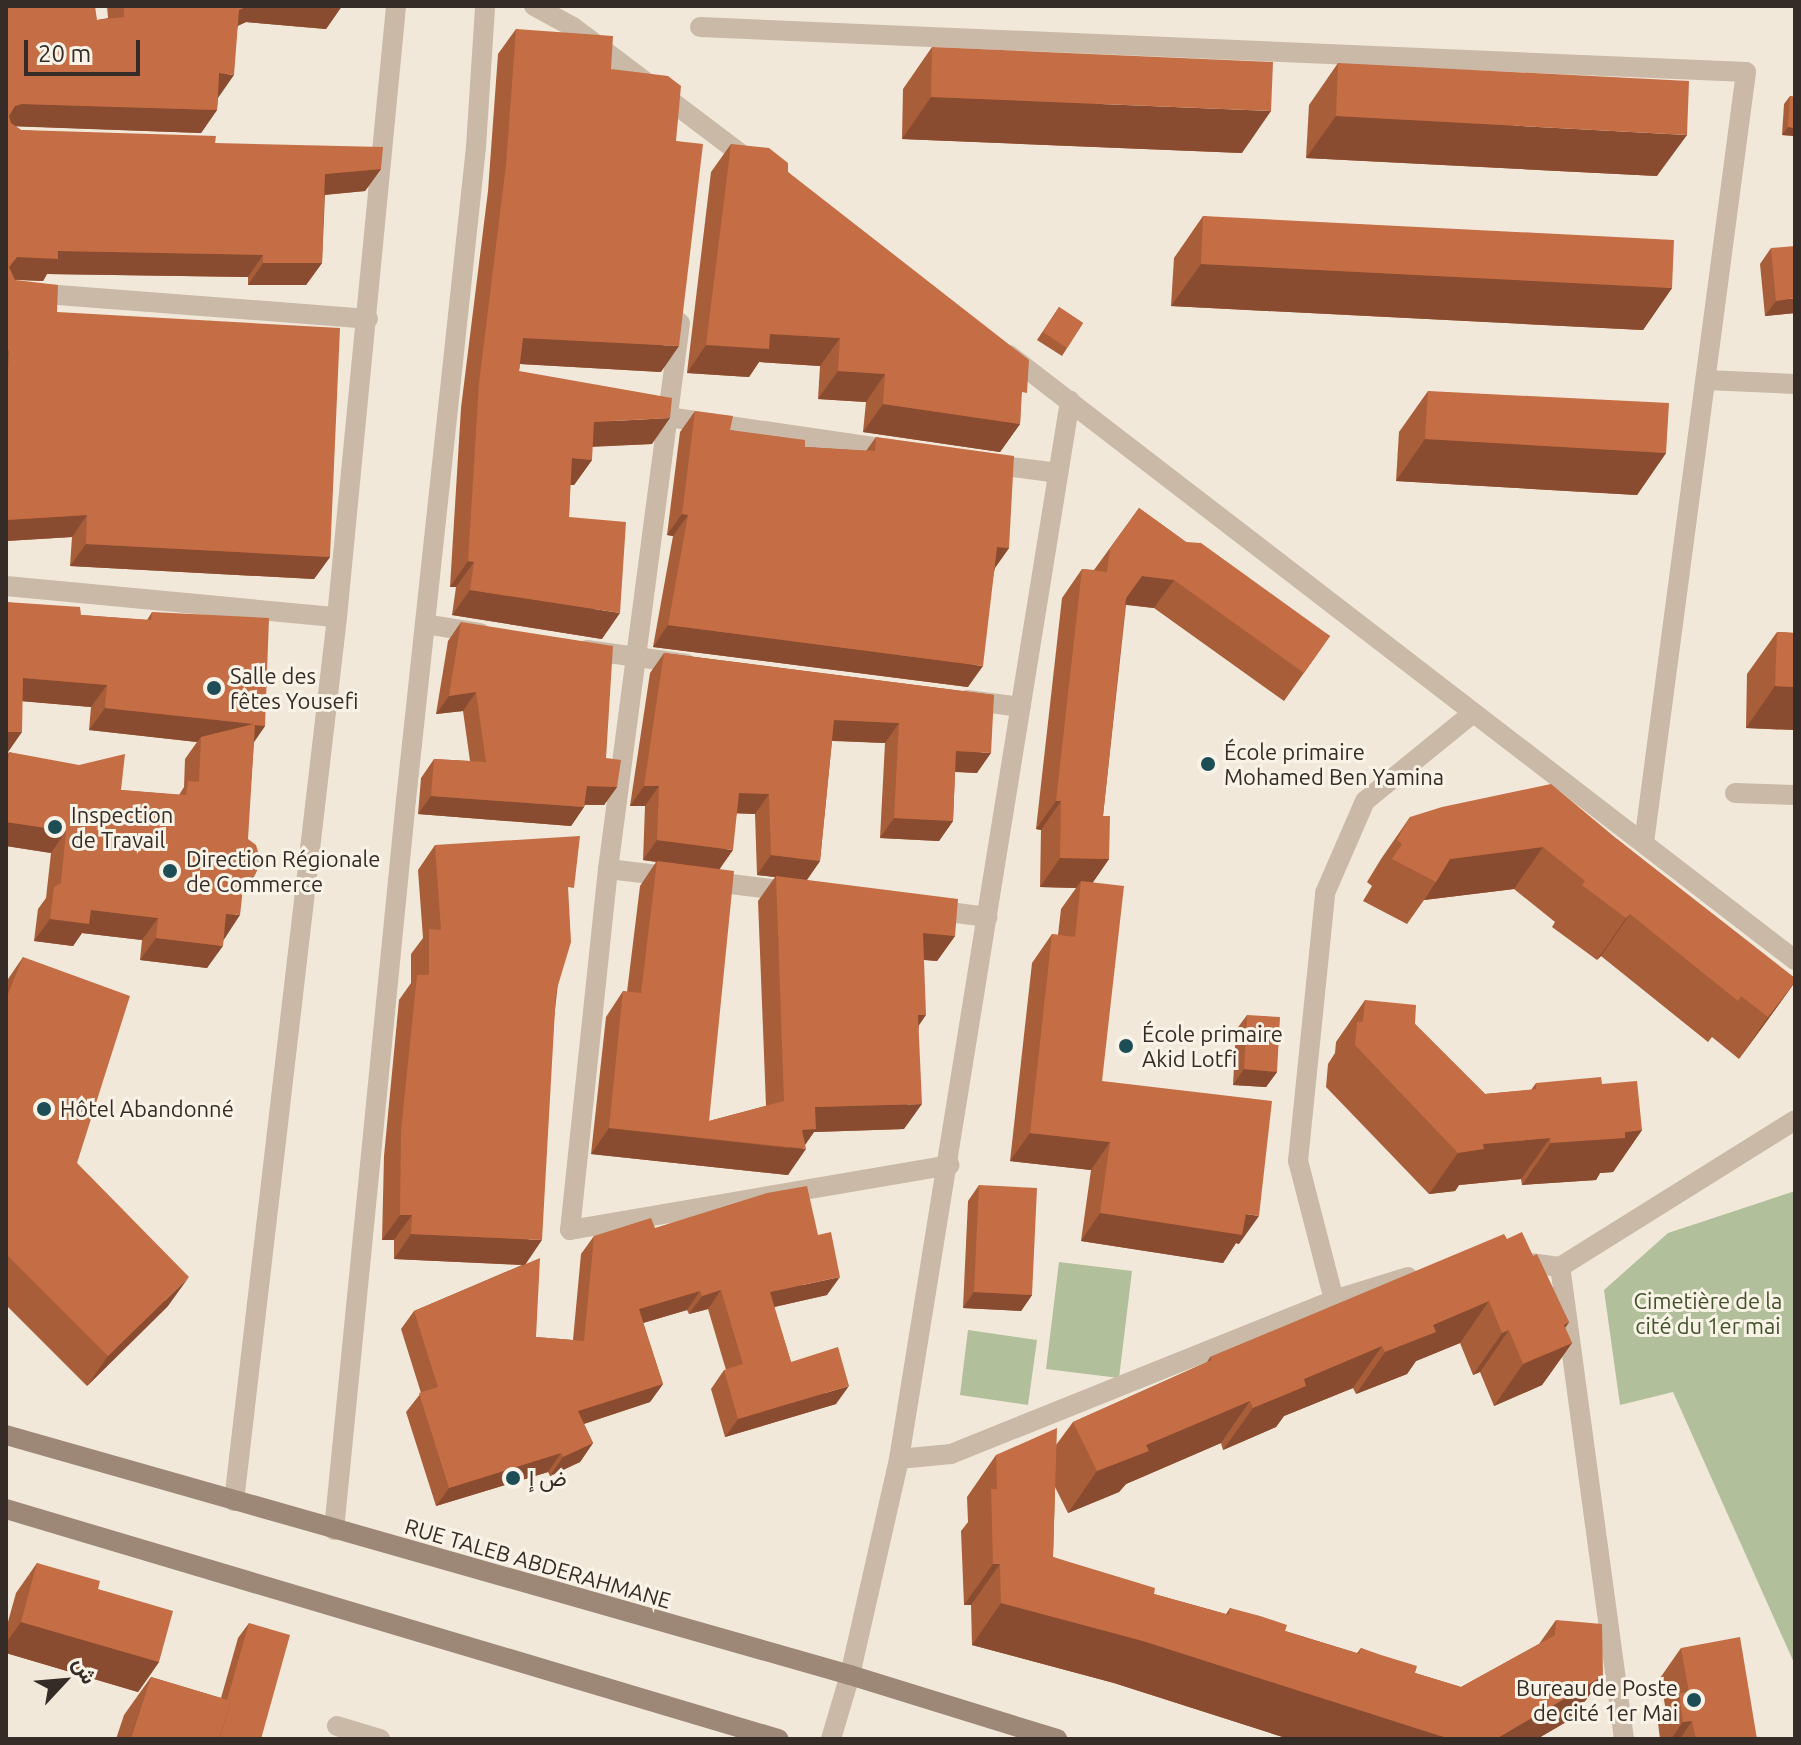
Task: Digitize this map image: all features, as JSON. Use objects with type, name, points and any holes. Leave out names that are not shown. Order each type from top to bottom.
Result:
[{"type":"main road","name":"RUE TALEB ABDERAHMANE","points":[[6,1435],[850,1675],[1057,1739]]},
{"type":"main road","points":[[6,1509],[778,1739]]},
{"type":"street","points":[[234,1501],[337,617],[368,319],[374,152],[396,6]]},
{"type":"street","points":[[334,1530],[476,147],[485,6]]},
{"type":"street","points":[[534,6],[573,27],[767,174]]},
{"type":"street","points":[[700,27],[1746,72],[1644,843]]},
{"type":"street","points":[[700,157],[704,126]]},
{"type":"street","points":[[6,291],[368,319]]},
{"type":"street","points":[[683,295],[639,658],[608,869],[570,1230],[949,1165]]},
{"type":"street","points":[[994,344],[1795,960]]},
{"type":"street","points":[[1706,380],[1795,384]]},
{"type":"street","points":[[831,1739],[850,1675],[899,1459],[949,1165],[1070,401]]},
{"type":"street","points":[[668,417],[917,453]]},
{"type":"street","points":[[964,460],[1058,473]]},
{"type":"street","points":[[6,586],[337,617]]},
{"type":"street","points":[[425,624],[501,636]]},
{"type":"street","points":[[562,646],[700,666]]},
{"type":"street","points":[[945,698],[1021,707]]},
{"type":"street","points":[[1334,1300],[1298,1161],[1325,893],[1365,801],[1473,713]]},
{"type":"street","points":[[1735,793],[1795,795]]},
{"type":"street","points":[[608,869],[814,895]]},
{"type":"street","points":[[909,907],[988,917]]},
{"type":"street","points":[[1493,1257],[1560,1267],[1791,1124]]},
{"type":"street","points":[[1560,1267],[1624,1739]]},
{"type":"street","points":[[899,1459],[951,1454],[1334,1300],[1421,1273]]},
{"type":"street","points":[[337,1726],[380,1739]]},
{"type":"green space","name":"Cimetière de la cité du 1er mai","points":[[1795,1191],[1795,1665],[1673,1392],[1620,1405],[1604,1290],[1668,1233]]},
{"type":"green space","points":[[1059,1262],[1132,1271],[1119,1378],[1046,1369]]},
{"type":"green space","points":[[968,1330],[1037,1340],[1028,1405],[960,1395]]},
{"type":"building","points":[[6,6],[95,6],[97,20],[124,17],[124,6],[248,6],[239,10],[234,75],[219,73],[217,110],[22,104],[15,106],[9,116],[11,123],[21,130],[216,136],[215,143],[383,147],[381,169],[325,174],[322,263],[263,263],[263,255],[58,251],[58,259],[17,257],[9,267],[15,280],[58,285],[57,312],[340,328],[330,557],[86,544],[87,515],[6,520],[9,350],[6,350]]},
{"type":"building","points":[[516,29],[613,36],[611,69],[668,76],[681,86],[676,141],[703,144],[679,346],[523,338],[519,371],[672,398],[670,418],[594,422],[592,460],[572,458],[569,517],[626,522],[620,613],[470,590],[474,562],[468,561],[479,383],[506,165]]},
{"type":"building","points":[[932,47],[1273,62],[1271,111],[931,97]]},
{"type":"building","points":[[1338,63],[1689,81],[1687,135],[1336,116]]},
{"type":"building","points":[[1790,96],[1795,97],[1795,128],[1788,127]]},
{"type":"building","points":[[731,144],[769,148],[788,163],[788,172],[1029,360],[1027,393],[1022,392],[1020,424],[883,404],[885,374],[838,371],[840,338],[770,334],[769,349],[706,345]]},
{"type":"building","points":[[1203,216],[1674,240],[1672,288],[1201,264]]},
{"type":"building","points":[[1795,246],[1795,298],[1776,301],[1771,248]]},
{"type":"building","points":[[1059,307],[1083,323],[1067,348],[1043,332]]},
{"type":"building","points":[[1428,391],[1669,403],[1666,453],[1425,439]]},
{"type":"building","points":[[695,411],[733,416],[730,430],[805,440],[805,447],[875,451],[876,437],[1014,456],[1009,548],[997,547],[983,666],[668,625],[688,515],[682,514]]},
{"type":"building","points":[[1139,508],[1186,542],[1201,543],[1330,636],[1304,673],[1174,580],[1142,576],[1126,598],[1103,816],[1110,816],[1109,859],[1060,858],[1061,801],[1056,801],[1082,569],[1107,572],[1110,549]]},
{"type":"building","points":[[6,602],[80,607],[81,615],[151,620],[152,612],[269,618],[265,726],[255,725],[248,839],[256,845],[261,862],[255,875],[244,880],[240,915],[226,914],[223,946],[156,938],[158,918],[91,910],[89,924],[50,919],[54,887],[61,883],[66,831],[6,822],[9,752],[79,765],[125,754],[121,790],[186,795],[188,781],[199,782],[201,737],[254,724],[105,708],[107,685],[23,678],[22,732],[6,732]]},
{"type":"building","points":[[461,622],[613,646],[606,758],[621,760],[617,787],[587,786],[584,807],[431,796],[434,759],[486,762],[476,692],[449,696]]},
{"type":"building","points":[[1777,632],[1795,633],[1795,687],[1775,686]]},
{"type":"building","points":[[664,653],[994,695],[991,753],[956,751],[953,821],[894,818],[899,723],[834,720],[820,861],[771,855],[769,794],[739,793],[733,850],[657,840],[659,786],[644,786]]},
{"type":"building","points":[[1551,784],[1795,978],[1768,1017],[1741,996],[1738,1001],[1630,914],[1626,918],[1582,885],[1585,881],[1543,847],[1450,859],[1436,882],[1392,859],[1402,844],[1397,840],[1410,817],[1442,807]]},
{"type":"building","points":[[580,836],[574,888],[568,887],[571,942],[556,992],[542,1240],[411,1234],[412,1215],[400,1215],[401,1131],[417,975],[429,975],[429,929],[441,930],[435,845]]},
{"type":"building","points":[[657,861],[734,871],[709,1121],[784,1101],[776,876],[958,899],[955,936],[923,933],[926,1015],[918,1015],[922,1104],[815,1107],[816,1129],[802,1130],[806,1149],[609,1128],[623,991],[641,993]]},
{"type":"building","points":[[1081,881],[1124,886],[1102,1081],[1272,1101],[1259,1216],[1246,1214],[1242,1235],[1100,1213],[1110,1142],[1030,1133],[1052,934],[1075,937]]},
{"type":"building","name":"Hôtel Abandonné","points":[[23,957],[130,996],[77,1163],[189,1277],[108,1356],[6,1254],[6,999]]},
{"type":"building","points":[[1365,1000],[1416,1005],[1415,1024],[1485,1094],[1536,1089],[1536,1083],[1601,1077],[1602,1084],[1637,1081],[1642,1130],[1625,1132],[1625,1138],[1551,1143],[1550,1138],[1483,1144],[1484,1149],[1458,1153],[1355,1045],[1357,1022],[1363,1022]]},
{"type":"building","points":[[1247,1015],[1280,1017],[1277,1072],[1244,1069]]},
{"type":"building","points":[[979,1185],[1037,1188],[1032,1295],[974,1292]]},
{"type":"building","points":[[807,1186],[818,1235],[831,1232],[840,1277],[770,1292],[791,1362],[838,1347],[849,1386],[738,1419],[724,1370],[743,1364],[721,1290],[702,1296],[700,1291],[639,1309],[663,1384],[578,1411],[593,1443],[563,1457],[561,1453],[449,1488],[419,1393],[438,1387],[414,1311],[540,1258],[536,1337],[584,1341],[594,1236],[651,1218],[655,1228],[767,1193]]},
{"type":"building","points":[[1522,1232],[1533,1256],[1537,1254],[1569,1322],[1564,1325],[1572,1343],[1523,1364],[1509,1330],[1502,1333],[1489,1301],[1433,1325],[1436,1332],[1385,1352],[1382,1346],[1304,1379],[1306,1386],[1253,1408],[1250,1401],[1146,1445],[1149,1451],[1097,1471],[1073,1422],[1212,1360],[1210,1357],[1504,1234],[1507,1239]]},
{"type":"building","points":[[1057,1428],[1053,1557],[1155,1588],[1154,1594],[1229,1615],[1230,1608],[1260,1616],[1287,1625],[1285,1631],[1359,1654],[1361,1648],[1417,1666],[1415,1673],[1461,1687],[1555,1635],[1556,1620],[1602,1624],[1603,1676],[1496,1739],[1450,1739],[1143,1641],[1001,1603],[1000,1564],[993,1564],[991,1489],[997,1489],[996,1455]]},
{"type":"building","points":[[37,1563],[100,1581],[98,1589],[173,1611],[159,1662],[21,1622]]},
{"type":"building","points":[[249,1623],[290,1635],[261,1739],[226,1739],[220,1737],[231,1701],[227,1700]]},
{"type":"building","points":[[1740,1637],[1757,1739],[1696,1739],[1692,1721],[1683,1722],[1679,1693],[1689,1692],[1681,1648]]},
{"type":"building","points":[[151,1677],[231,1701],[219,1739],[131,1739]]},
{"type":"place","name":"Salle des fêtes Yousefi","points":[[214,688]]},
{"type":"place","name":"École primaire Mohamed Ben Yamina","points":[[1208,764]]},
{"type":"place","name":"Inspection de Travail","points":[[55,827]]},
{"type":"place","name":"Direction Régionale de Commerce","points":[[170,871]]},
{"type":"place","name":"École primaire Akid Lotfi","points":[[1126,1046]]},
{"type":"place","name":"Hôtel Abandonné","points":[[44,1109]]},
{"type":"place","name":"ض إ","points":[[513,1478]]},
{"type":"place","name":"Bureau de Poste de cité 1er Mai","points":[[1694,1700]]}]
